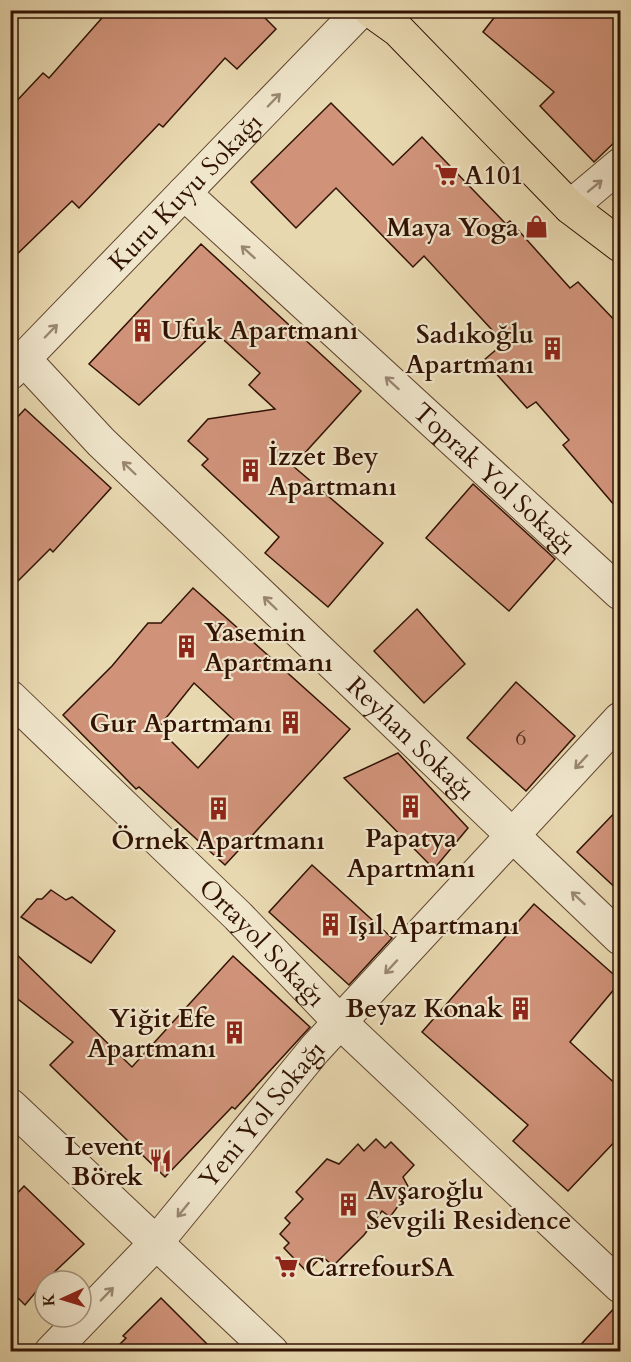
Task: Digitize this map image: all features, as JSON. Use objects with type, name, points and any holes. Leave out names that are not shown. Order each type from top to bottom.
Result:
[{"type":"main road","points":[[370,10],[398,30],[570,207],[621,244]]},
{"type":"street","name":"Kuru Kuyu Sokağı","points":[[17,366],[361,10]]},
{"type":"street","points":[[570,207],[621,165]]},
{"type":"street","name":"Toprak Yol Sokağı","points":[[184,193],[621,593]]},
{"type":"street","name":"Reyhan Sokağı","points":[[17,366],[101,441],[621,938]]},
{"type":"street","name":"Ortayol Sokağı","points":[[10,697],[238,916],[340,1022],[621,1286]]},
{"type":"street","name":"Yeni Yol Sokağı","points":[[51,1352],[155,1244],[340,1022],[621,719]]},
{"type":"street","points":[[10,1105],[272,1352]]},
{"type":"building","points":[[109,10],[257,10],[276,29],[237,69],[225,58],[163,127],[159,124],[79,208],[72,201],[10,261],[10,108],[43,73],[49,78]]},
{"type":"building","points":[[500,10],[621,10],[621,136],[594,162],[540,106],[554,92],[483,32]]},
{"type":"building","points":[[331,103],[393,165],[422,137],[506,224],[510,221],[570,288],[578,282],[621,327],[621,513],[563,445],[569,440],[536,402],[527,408],[484,360],[504,343],[424,256],[413,267],[336,188],[296,228],[251,182]]},
{"type":"building","points":[[201,244],[361,391],[293,466],[383,543],[328,607],[265,553],[279,537],[202,465],[208,459],[188,441],[208,419],[275,409],[249,385],[260,373],[215,332],[139,405],[89,364]]},
{"type":"building","points":[[25,409],[111,488],[53,552],[50,549],[10,589],[10,425]]},
{"type":"building","points":[[473,484],[555,559],[509,611],[426,538]]},
{"type":"building","points":[[193,588],[350,729],[225,865],[139,787],[136,789],[63,715],[112,666],[148,623],[161,623]],"holes":[[[194,683],[238,724],[198,768],[158,728]]]},
{"type":"building","points":[[417,609],[465,664],[424,703],[374,651]]},
{"type":"building","points":[[516,682],[575,736],[526,791],[467,738]]},
{"type":"building","name":"Papatya Apartmanı","points":[[398,753],[468,828],[434,869],[344,778]]},
{"type":"building","points":[[621,806],[621,893],[577,852]]},
{"type":"building","name":"Işıl Apartmanı","points":[[312,865],[392,938],[349,985],[269,912]]},
{"type":"building","points":[[51,890],[66,900],[72,897],[115,931],[91,963],[21,917],[37,899],[42,899]]},
{"type":"building","name":"Beyaz Konak","points":[[534,904],[621,981],[570,1042],[621,1089],[621,1135],[568,1191],[513,1141],[528,1125],[422,1032]]},
{"type":"building","points":[[10,948],[132,1067],[233,956],[310,1027],[235,1109],[232,1107],[165,1177],[50,1065],[73,1042],[10,993]]},
{"type":"building","name":"Avşaroğlu Sevgili Residence","points":[[376,1139],[385,1148],[391,1142],[414,1165],[403,1177],[410,1190],[390,1217],[382,1211],[364,1235],[333,1266],[322,1256],[307,1272],[284,1248],[289,1243],[280,1234],[290,1223],[285,1218],[303,1199],[296,1192],[327,1159],[339,1164],[358,1144],[364,1151]]},
{"type":"building","points":[[24,1186],[84,1244],[58,1269],[33,1269],[33,1295],[25,1305],[10,1290],[10,1201]]},
{"type":"building","points":[[161,1298],[215,1352],[112,1352],[126,1338],[123,1336]]},
{"type":"building","points":[[618,1304],[621,1304],[621,1352],[574,1352]]},
{"type":"place","name":"A101","points":[[446,175]]},
{"type":"place","name":"Maya Yoga","points":[[537,227]]},
{"type":"place","name":"Ufuk Apartmanı","points":[[143,330]]},
{"type":"place","name":"Sadıkoğlu Apartmanı","points":[[552,349]]},
{"type":"place","name":"İzzet Bey Apartmanı","points":[[250,471]]},
{"type":"place","name":"Yasemin Apartmanı","points":[[186,647]]},
{"type":"place","name":"Gur Apartmanı","points":[[290,723]]},
{"type":"place","name":"Papatya Apartmanı","points":[[411,807]]},
{"type":"place","name":"Örnek Apartmanı","points":[[218,809]]},
{"type":"place","name":"Işıl Apartmanı","points":[[330,925]]},
{"type":"place","name":"Beyaz Konak","points":[[521,1008]]},
{"type":"place","name":"Yiğit Efe Apartmanı","points":[[234,1033]]},
{"type":"place","name":"Levent Börek","points":[[161,1161]]},
{"type":"place","name":"Avşaroğlu Sevgili Residence","points":[[348,1205]]},
{"type":"place","name":"CarrefourSA","points":[[287,1267]]}]
